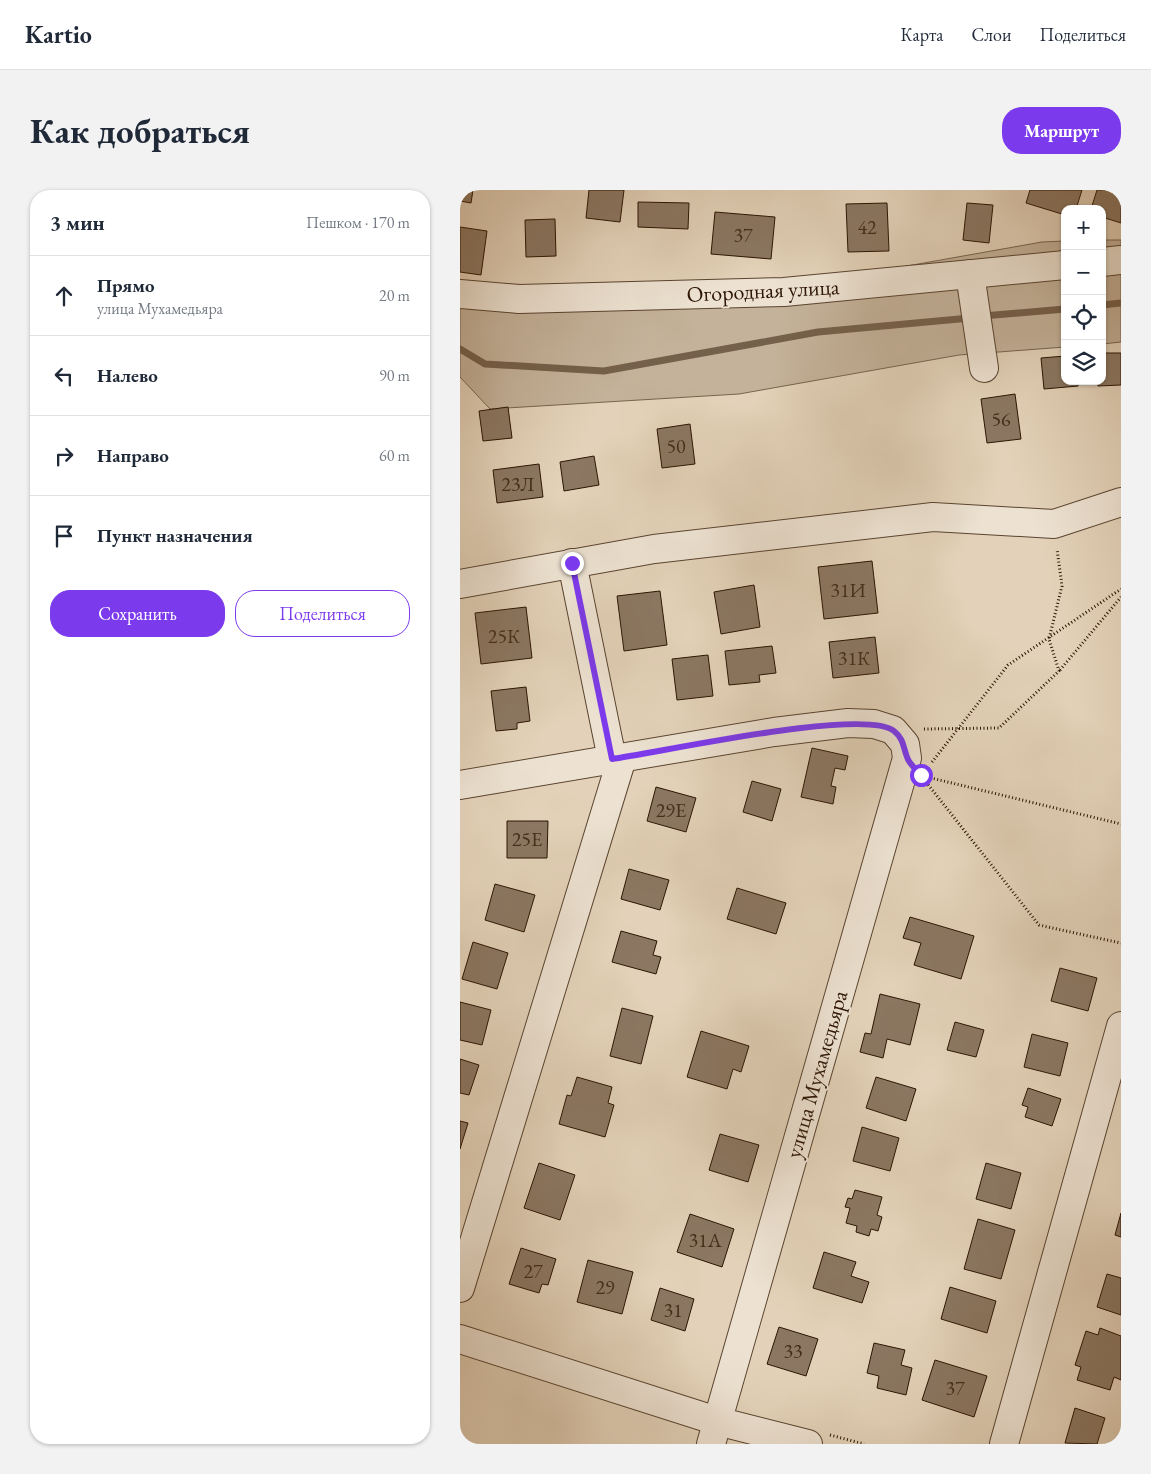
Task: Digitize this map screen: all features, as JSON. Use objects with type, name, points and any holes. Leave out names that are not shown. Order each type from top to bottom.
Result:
[{"type":"street","points":[[1106,262],[1121,260]]},
{"type":"street","name":"Огородная улица","points":[[460,294],[519,299],[784,292],[1061,265]]},
{"type":"street","points":[[970,274],[984,368]]},
{"type":"street","points":[[460,584],[654,549],[932,517],[1054,524],[1121,502]]},
{"type":"street","points":[[460,1288],[617,759],[572,563]]},
{"type":"street","points":[[460,785],[774,732],[848,723],[874,724],[893,730],[905,744],[914,767]]},
{"type":"street","name":"улица Мухамедьяра","points":[[714,1432],[914,767]]},
{"type":"street","points":[[1004,1444],[1121,1026]]},
{"type":"street","points":[[460,1339],[714,1432],[808,1444]]},
{"type":"path","points":[[1054,524],[1062,586],[1049,639],[1059,671]]},
{"type":"path","points":[[914,767],[959,728],[1008,666],[1121,589]]},
{"type":"path","points":[[893,730],[1000,728],[1059,671],[1121,597]]},
{"type":"path","points":[[914,767],[1121,824]]},
{"type":"path","points":[[914,767],[1039,925],[1121,943]]},
{"type":"shaded area","points":[[1106,240],[1121,240],[1121,342],[1106,344]]},
{"type":"shaded area","points":[[1061,241],[1061,347],[959,355],[739,394],[490,409],[460,377],[460,305],[800,285],[1042,242]]},
{"type":"building","points":[[460,190],[473,190],[471,203],[460,201]]},
{"type":"building","points":[[589,190],[624,190],[620,222],[586,218]]},
{"type":"building","points":[[1030,190],[1082,190],[1077,205],[1061,205],[1061,214],[1026,203]]},
{"type":"building","points":[[1097,190],[1121,190],[1121,223],[1106,218],[1106,205],[1092,205]]},
{"type":"building","points":[[638,202],[689,203],[688,229],[638,227]]},
{"type":"building","points":[[887,203],[889,251],[848,252],[846,204]]},
{"type":"building","points":[[967,203],[993,205],[989,243],[963,240]]},
{"type":"building","points":[[715,212],[775,217],[771,259],[711,254]]},
{"type":"building","points":[[555,219],[556,256],[526,257],[525,220]]},
{"type":"building","points":[[460,227],[487,231],[481,275],[460,272]]},
{"type":"building","points":[[1106,353],[1121,353],[1121,385],[1098,386],[1106,385]]},
{"type":"building","points":[[1061,356],[1061,385],[1078,386],[1044,389],[1041,358]]},
{"type":"building","points":[[1015,394],[1021,439],[987,443],[981,399]]},
{"type":"building","points":[[508,407],[512,438],[483,441],[479,411]]},
{"type":"building","points":[[690,424],[695,464],[662,468],[657,429]]},
{"type":"building","points":[[594,456],[599,485],[564,491],[560,462]]},
{"type":"building","points":[[539,464],[543,497],[497,503],[493,470]]},
{"type":"building","points":[[872,561],[878,613],[824,619],[818,567]]},
{"type":"building","points":[[754,585],[760,627],[721,634],[714,592]]},
{"type":"building","points":[[660,591],[667,645],[624,651],[617,596]]},
{"type":"building","points":[[526,607],[532,658],[481,664],[475,613]]},
{"type":"building","points":[[875,637],[879,673],[833,678],[829,642]]},
{"type":"building","points":[[772,646],[776,673],[759,675],[760,682],[729,685],[725,651]]},
{"type":"building","points":[[708,655],[713,696],[677,700],[672,659]]},
{"type":"building","points":[[526,687],[530,721],[517,723],[517,729],[496,731],[491,691]]},
{"type":"building","points":[[812,748],[848,756],[845,770],[835,768],[831,786],[836,787],[833,804],[801,797]]},
{"type":"building","points":[[752,781],[781,789],[772,821],[743,812]]},
{"type":"building","points":[[656,787],[696,798],[686,832],[647,821]]},
{"type":"building","points":[[507,821],[548,821],[547,858],[507,858]]},
{"type":"building","points":[[629,869],[669,880],[660,910],[621,899]]},
{"type":"building","points":[[495,884],[535,895],[524,932],[485,920]]},
{"type":"building","points":[[737,888],[786,903],[776,934],[727,919]]},
{"type":"building","points":[[910,917],[974,936],[961,979],[914,965],[921,943],[903,938]]},
{"type":"building","points":[[621,931],[657,941],[653,955],[661,957],[656,974],[612,962]]},
{"type":"building","points":[[473,942],[508,953],[497,989],[462,979]]},
{"type":"building","points":[[1060,968],[1097,978],[1088,1011],[1051,1001]]},
{"type":"building","points":[[880,994],[920,1004],[910,1045],[887,1039],[883,1058],[860,1052],[865,1033],[871,1034]]},
{"type":"building","points":[[460,1002],[491,1010],[482,1045],[460,1040]]},
{"type":"building","points":[[622,1008],[653,1016],[641,1064],[610,1056]]},
{"type":"building","points":[[955,1022],[984,1030],[976,1057],[947,1050]]},
{"type":"building","points":[[701,1031],[749,1046],[741,1072],[733,1069],[727,1089],[687,1077]]},
{"type":"building","points":[[1032,1034],[1068,1043],[1060,1076],[1024,1067]]},
{"type":"building","points":[[460,1059],[479,1065],[469,1095],[460,1093]]},
{"type":"building","points":[[577,1077],[612,1087],[608,1103],[614,1105],[605,1137],[559,1124],[567,1095],[571,1096]]},
{"type":"building","points":[[876,1077],[916,1089],[906,1121],[866,1108]]},
{"type":"building","points":[[1028,1088],[1061,1099],[1052,1126],[1025,1117],[1028,1107],[1022,1105]]},
{"type":"building","points":[[460,1121],[468,1123],[460,1149]]},
{"type":"building","points":[[862,1127],[899,1138],[890,1171],[853,1161]]},
{"type":"building","points":[[720,1134],[759,1145],[748,1182],[709,1170]]},
{"type":"building","points":[[539,1163],[575,1175],[560,1220],[524,1208]]},
{"type":"building","points":[[986,1163],[1021,1173],[1011,1209],[976,1199]]},
{"type":"building","points":[[855,1190],[882,1197],[877,1215],[882,1217],[878,1231],[871,1229],[869,1236],[856,1232],[857,1226],[846,1223],[850,1208],[845,1207],[848,1198],[852,1199]]},
{"type":"building","points":[[1121,1213],[1121,1237],[1115,1235]]},
{"type":"building","points":[[690,1214],[734,1229],[722,1267],[677,1252]]},
{"type":"building","points":[[978,1219],[1015,1230],[1001,1279],[964,1269]]},
{"type":"building","points":[[521,1248],[556,1259],[548,1285],[542,1284],[539,1293],[509,1284]]},
{"type":"building","points":[[824,1252],[856,1262],[851,1276],[869,1282],[862,1303],[813,1288]]},
{"type":"building","points":[[588,1260],[633,1272],[622,1314],[577,1302]]},
{"type":"building","points":[[1107,1274],[1121,1278],[1121,1315],[1097,1307]]},
{"type":"building","points":[[950,1287],[996,1301],[987,1333],[941,1319]]},
{"type":"building","points":[[660,1288],[694,1299],[685,1331],[651,1320]]},
{"type":"building","points":[[779,1327],[818,1339],[806,1376],[767,1364]]},
{"type":"building","points":[[1100,1328],[1121,1336],[1121,1380],[1114,1377],[1110,1390],[1077,1380],[1081,1367],[1075,1365],[1086,1331],[1098,1335]]},
{"type":"building","points":[[874,1343],[905,1350],[901,1365],[912,1368],[906,1395],[877,1388],[879,1376],[867,1373]]},
{"type":"building","points":[[935,1360],[987,1376],[974,1417],[922,1400]]},
{"type":"building","points":[[1075,1408],[1105,1418],[1097,1444],[1065,1443]]},
{"type":"waterway","points":[[1106,305],[1121,303]]},
{"type":"waterway","points":[[983,316],[1061,309]]},
{"type":"waterway","points":[[460,349],[485,364],[604,371],[818,332],[970,318]]},
{"type":"route","points":[[572,563],[612,759],[774,732],[848,723],[874,724],[893,730],[905,744],[907,758],[921,775]]}]
